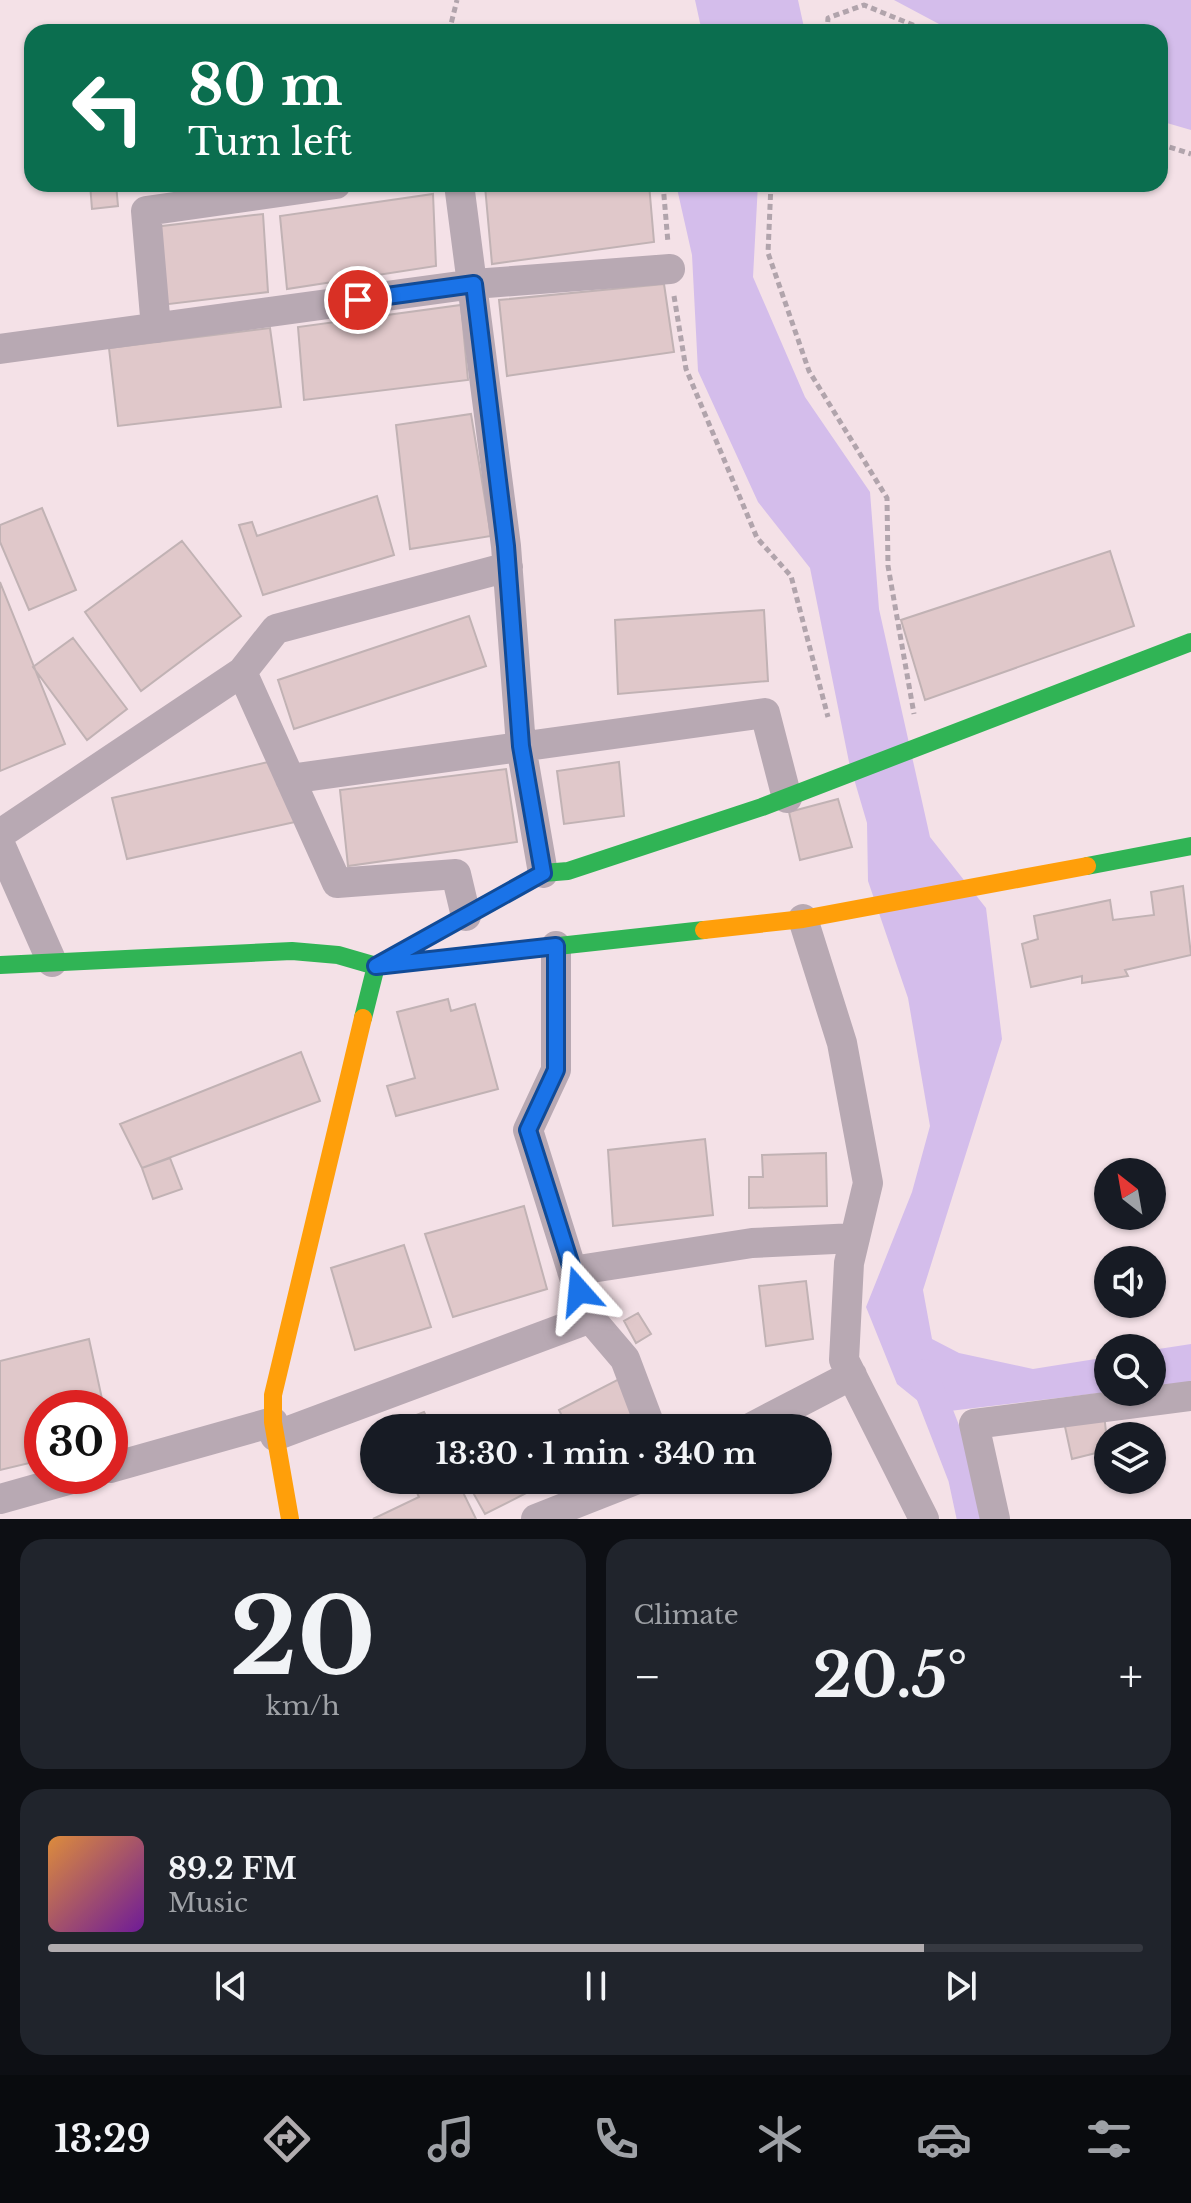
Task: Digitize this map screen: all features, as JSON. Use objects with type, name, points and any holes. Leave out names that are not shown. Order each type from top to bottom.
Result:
[{"type":"street","points":[[156,328],[146,211],[280,192]]},
{"type":"street","points":[[460,192],[508,567],[521,746],[543,873]]},
{"type":"street","points":[[0,349],[474,284],[670,269]]},
{"type":"street","points":[[0,834],[242,672],[276,629],[508,567]]},
{"type":"street","points":[[290,1519],[274,1429],[273,1395],[376,966],[543,873],[568,871],[787,798],[1191,642]]},
{"type":"street","points":[[242,672],[337,883],[456,874],[466,916]]},
{"type":"street","points":[[290,779],[765,713],[787,798]]},
{"type":"street","points":[[0,844],[52,962]]},
{"type":"street","points":[[0,965],[292,951],[338,955],[376,966],[811,918],[1191,846]]},
{"type":"street","points":[[811,918],[842,1043],[868,1183],[849,1263],[844,1360],[924,1519]]},
{"type":"street","points":[[556,946],[556,1070],[528,1130],[572,1271],[591,1318],[625,1359],[646,1414]]},
{"type":"street","points":[[572,1271],[752,1243],[855,1238]]},
{"type":"street","points":[[128,1464],[274,1429],[591,1318]]},
{"type":"street","points":[[777,1414],[852,1375]]},
{"type":"street","points":[[995,1519],[974,1424],[1191,1396]]},
{"type":"street","points":[[0,1499],[24,1492]]},
{"type":"street","points":[[536,1519],[599,1494]]},
{"type":"path","points":[[451,24],[457,0]]},
{"type":"path","points":[[828,24],[828,18],[864,5],[910,24]]},
{"type":"path","points":[[1168,147],[1191,154]]},
{"type":"path","points":[[664,192],[670,269],[686,369],[757,538],[791,576],[828,717]]},
{"type":"path","points":[[771,192],[768,253],[809,371],[887,498],[888,566],[920,746]]},
{"type":"shaded area","points":[[695,0],[798,0],[803,24],[700,24]]},
{"type":"shaded area","points":[[894,0],[1191,0],[1191,130],[1168,123],[1168,24],[939,24]]},
{"type":"shaded area","points":[[678,192],[758,192],[753,277],[805,397],[870,492],[879,609],[930,837],[986,908],[1002,1039],[923,1290],[932,1339],[959,1353],[1033,1369],[1094,1359],[1094,1394],[933,1413],[897,1384],[866,1307],[912,1192],[930,1126],[908,998],[868,881],[867,823],[849,762],[810,568],[758,502],[698,371],[692,255]]},
{"type":"shaded area","points":[[1191,1344],[1191,1382],[1166,1385],[1166,1348]]},
{"type":"building","points":[[91,192],[117,192],[118,206],[92,209]]},
{"type":"building","points":[[486,192],[650,192],[654,242],[492,264]]},
{"type":"building","points":[[433,194],[436,266],[287,289],[280,216]]},
{"type":"building","points":[[263,214],[268,292],[161,305],[154,227]]},
{"type":"building","points":[[664,284],[674,352],[507,376],[499,300]]},
{"type":"building","points":[[461,305],[468,380],[304,400],[298,327]]},
{"type":"building","points":[[270,328],[281,407],[118,426],[109,348]]},
{"type":"building","points":[[471,414],[491,536],[410,549],[396,425]]},
{"type":"building","points":[[377,496],[394,555],[263,595],[239,525],[252,522],[257,536]]},
{"type":"building","points":[[42,508],[76,590],[29,610],[0,542],[0,525]]},
{"type":"building","points":[[182,541],[241,616],[141,691],[85,612]]},
{"type":"building","points":[[1110,551],[1134,626],[925,700],[901,620]]},
{"type":"building","points":[[0,582],[65,744],[0,771]]},
{"type":"building","points":[[764,610],[768,681],[618,694],[615,620]]},
{"type":"building","points":[[469,616],[486,666],[294,729],[278,680]]},
{"type":"building","points":[[73,638],[127,709],[87,740],[33,667]]},
{"type":"building","points":[[277,760],[295,822],[127,859],[112,798]]},
{"type":"building","points":[[619,762],[624,816],[564,824],[557,771]]},
{"type":"building","points":[[506,769],[517,842],[348,866],[340,790]]},
{"type":"building","points":[[838,799],[852,847],[800,860],[789,812]]},
{"type":"building","points":[[1183,886],[1191,955],[1125,970],[1128,976],[1082,983],[1082,976],[1031,987],[1022,944],[1038,939],[1034,916],[1110,900],[1113,920],[1154,915],[1151,892]]},
{"type":"building","points":[[448,999],[451,1011],[475,1004],[498,1089],[396,1116],[387,1086],[415,1078],[397,1012]]},
{"type":"building","points":[[301,1052],[320,1101],[142,1168],[120,1124]]},
{"type":"building","points":[[705,1139],[713,1215],[613,1226],[608,1150]]},
{"type":"building","points":[[826,1153],[827,1206],[749,1208],[749,1177],[763,1177],[762,1155]]},
{"type":"building","points":[[170,1158],[182,1189],[153,1199],[142,1168]]},
{"type":"building","points":[[524,1206],[547,1289],[453,1317],[425,1234]]},
{"type":"building","points":[[404,1245],[431,1327],[355,1350],[331,1268]]},
{"type":"building","points":[[806,1281],[813,1339],[766,1346],[759,1286]]},
{"type":"building","points":[[638,1313],[651,1334],[636,1343],[624,1321]]},
{"type":"building","points":[[89,1339],[100,1390],[24,1390],[24,1464],[0,1470],[0,1361]]},
{"type":"building","points":[[625,1376],[644,1414],[561,1414],[559,1410]]},
{"type":"building","points":[[1104,1414],[1105,1422],[1094,1422],[1094,1454],[1072,1459],[1064,1422]]},
{"type":"building","points":[[418,1494],[464,1494],[476,1519],[373,1519],[419,1497]]},
{"type":"building","points":[[474,1494],[524,1494],[485,1514]]},
{"type":"waterway","points":[[923,1374],[963,1477],[972,1519]]},
{"type":"traffic: fast","points":[[363,1018],[376,966],[543,873],[568,871],[762,807],[1191,642]]},
{"type":"traffic: fast","points":[[1087,866],[1191,846]]},
{"type":"traffic: fast","points":[[0,965],[292,951],[338,955],[376,966],[704,930]]},
{"type":"traffic: slow","points":[[704,930],[803,919],[1087,866]]},
{"type":"traffic: slow","points":[[290,1519],[273,1422],[273,1395],[363,1018]]},
{"type":"route","points":[[358,300],[474,284],[506,546],[522,721],[521,746],[543,873],[376,966],[556,946],[556,1070],[528,1130],[579,1291]]}]
